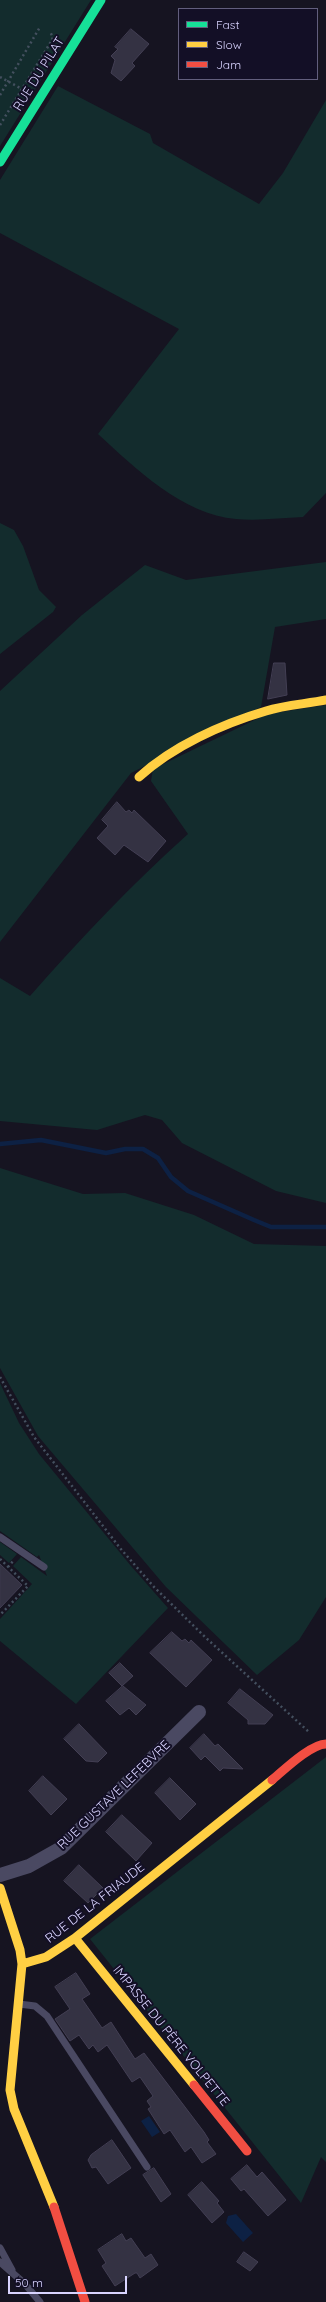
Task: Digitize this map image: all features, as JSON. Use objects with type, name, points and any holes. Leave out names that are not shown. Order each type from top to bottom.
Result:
[{"type":"street","name":"RUE DU PILAT","points":[[0,162],[101,0]]},
{"type":"street","points":[[139,777],[152,764],[232,723],[266,711],[326,700]]},
{"type":"street","name":"RUE GUSTAVE LEFEBVRE","points":[[0,1875],[29,1866],[61,1848],[199,1712]]},
{"type":"street","name":"RUE DE LA FRIAUDE","points":[[22,1964],[46,1957],[75,1938],[300,1757],[323,1744]]},
{"type":"street","points":[[0,1888],[20,1950],[22,1964],[19,2004],[11,2065],[10,2090],[14,2109],[61,2222],[85,2302]]},
{"type":"street","name":"IMPASSE DU PÈRE VOLPETTE","points":[[75,1938],[248,2151]]},
{"type":"lane","points":[[0,1537],[44,1566]]},
{"type":"lane","points":[[19,2004],[35,2006],[47,2016],[147,2167]]},
{"type":"lane","points":[[0,2248],[14,2274]]},
{"type":"lane","points":[[0,2262],[14,2274],[40,2302]]},
{"type":"path","points":[[0,95],[40,27]]},
{"type":"path","points":[[0,125],[52,40],[53,37],[50,32]]},
{"type":"path","points":[[0,77],[22,89]]},
{"type":"path","points":[[0,1377],[34,1437],[120,1548],[154,1586],[206,1637],[323,1744]]},
{"type":"path","points":[[0,1559],[28,1586],[0,1615]]},
{"type":"green space","points":[[0,0],[91,0],[0,146]]},
{"type":"green space","points":[[58,86],[150,134],[153,143],[259,204],[283,173],[326,100],[326,493],[303,517],[244,520],[216,516],[197,509],[161,488],[98,434],[179,329],[0,233],[0,180]]},
{"type":"green space","points":[[0,523],[14,530],[23,546],[39,590],[56,607],[53,612],[0,654]]},
{"type":"green space","points":[[326,562],[326,619],[275,627],[261,707],[131,773],[0,942],[0,691],[82,615],[145,565],[186,580]]},
{"type":"green space","points":[[326,705],[326,1203],[276,1191],[182,1143],[162,1120],[145,1115],[97,1130],[0,1121],[0,978],[30,996],[107,912],[188,834],[151,781],[153,769],[267,714]]},
{"type":"green space","points":[[0,1168],[83,1194],[125,1193],[194,1215],[254,1244],[326,1246],[326,1597],[299,1640],[257,1675],[166,1587],[38,1436],[0,1368]]},
{"type":"green space","points":[[0,1383],[19,1423],[39,1454],[131,1566],[168,1608],[76,1704],[0,1641],[0,1619],[32,1584],[13,1566],[21,1557],[47,1576],[39,1555],[37,1557],[0,1531]]},
{"type":"green space","points":[[0,1542],[17,1554],[9,1563],[0,1555]]},
{"type":"green space","points":[[326,1757],[326,2162],[321,2157],[301,2203],[90,1939]]},
{"type":"water","points":[[149,2116],[160,2132],[152,2137],[141,2121]]},
{"type":"water","points":[[236,2214],[253,2233],[243,2242],[226,2223],[228,2216]]},
{"type":"building","points":[[131,29],[149,44],[132,63],[135,66],[121,81],[111,73],[115,60],[111,56],[118,49],[115,47]]},
{"type":"building","points":[[274,663],[285,663],[287,695],[268,699]]},
{"type":"building","points":[[117,802],[126,812],[129,810],[132,813],[134,810],[166,841],[148,862],[124,845],[115,855],[97,838],[108,826],[102,820]]},
{"type":"building","points":[[0,1564],[22,1585],[0,1608]]},
{"type":"building","points":[[172,1632],[182,1641],[185,1639],[189,1643],[191,1640],[212,1660],[186,1687],[150,1653]]},
{"type":"building","points":[[120,1663],[133,1676],[122,1686],[109,1673]]},
{"type":"building","points":[[123,1686],[146,1705],[136,1715],[129,1708],[120,1715],[106,1701]]},
{"type":"building","points":[[240,1689],[273,1715],[265,1724],[248,1724],[248,1720],[228,1703]]},
{"type":"building","points":[[79,1724],[107,1753],[98,1762],[86,1761],[64,1739]]},
{"type":"building","points":[[204,1734],[215,1746],[218,1744],[243,1769],[223,1768],[220,1771],[205,1756],[201,1760],[190,1748]]},
{"type":"building","points":[[43,1776],[67,1799],[51,1815],[29,1791]]},
{"type":"building","points":[[170,1778],[196,1804],[180,1820],[155,1793]]},
{"type":"building","points":[[122,1815],[152,1843],[136,1861],[106,1832]]},
{"type":"building","points":[[79,1865],[103,1888],[88,1903],[64,1881]]},
{"type":"building","points":[[76,1973],[90,1994],[82,1999],[102,2028],[111,2022],[135,2059],[144,2053],[204,2132],[209,2140],[207,2142],[216,2154],[202,2163],[191,2147],[185,2152],[170,2130],[164,2134],[148,2109],[151,2107],[147,2101],[153,2096],[140,2077],[132,2082],[107,2045],[98,2052],[93,2045],[89,2049],[79,2035],[70,2041],[55,2019],[70,2009],[55,1987]]},
{"type":"building","points":[[112,2140],[131,2168],[108,2184],[96,2167],[92,2168],[88,2160],[91,2155]]},
{"type":"building","points":[[247,2165],[257,2177],[262,2172],[286,2200],[268,2216],[244,2189],[241,2191],[231,2179]]},
{"type":"building","points":[[154,2168],[171,2194],[161,2202],[143,2175]]},
{"type":"building","points":[[202,2182],[219,2201],[217,2203],[224,2212],[212,2223],[188,2195]]},
{"type":"building","points":[[122,2234],[126,2241],[131,2238],[145,2258],[151,2254],[158,2265],[140,2278],[137,2273],[135,2273],[115,2286],[102,2266],[106,2263],[98,2250]]},
{"type":"building","points":[[244,2252],[258,2262],[250,2271],[237,2262]]},
{"type":"waterway","points":[[0,1144],[41,1140],[106,1153],[125,1149],[143,1149],[158,1158],[171,1177],[188,1191],[254,1220],[271,1227],[326,1227]]},
{"type":"traffic: fast","points":[[0,162],[101,0]]},
{"type":"traffic: slow","points":[[139,777],[167,755],[215,729],[249,716],[273,709],[326,700]]},
{"type":"traffic: slow","points":[[22,1964],[46,1957],[75,1938],[272,1780]]},
{"type":"traffic: slow","points":[[0,1888],[20,1950],[22,1964],[10,2090],[14,2109],[54,2207]]},
{"type":"traffic: slow","points":[[75,1938],[194,2085]]},
{"type":"traffic: jam","points":[[272,1780],[305,1753],[313,1748],[326,1744]]},
{"type":"traffic: jam","points":[[194,2085],[247,2151]]},
{"type":"traffic: jam","points":[[54,2207],[85,2302]]}]
